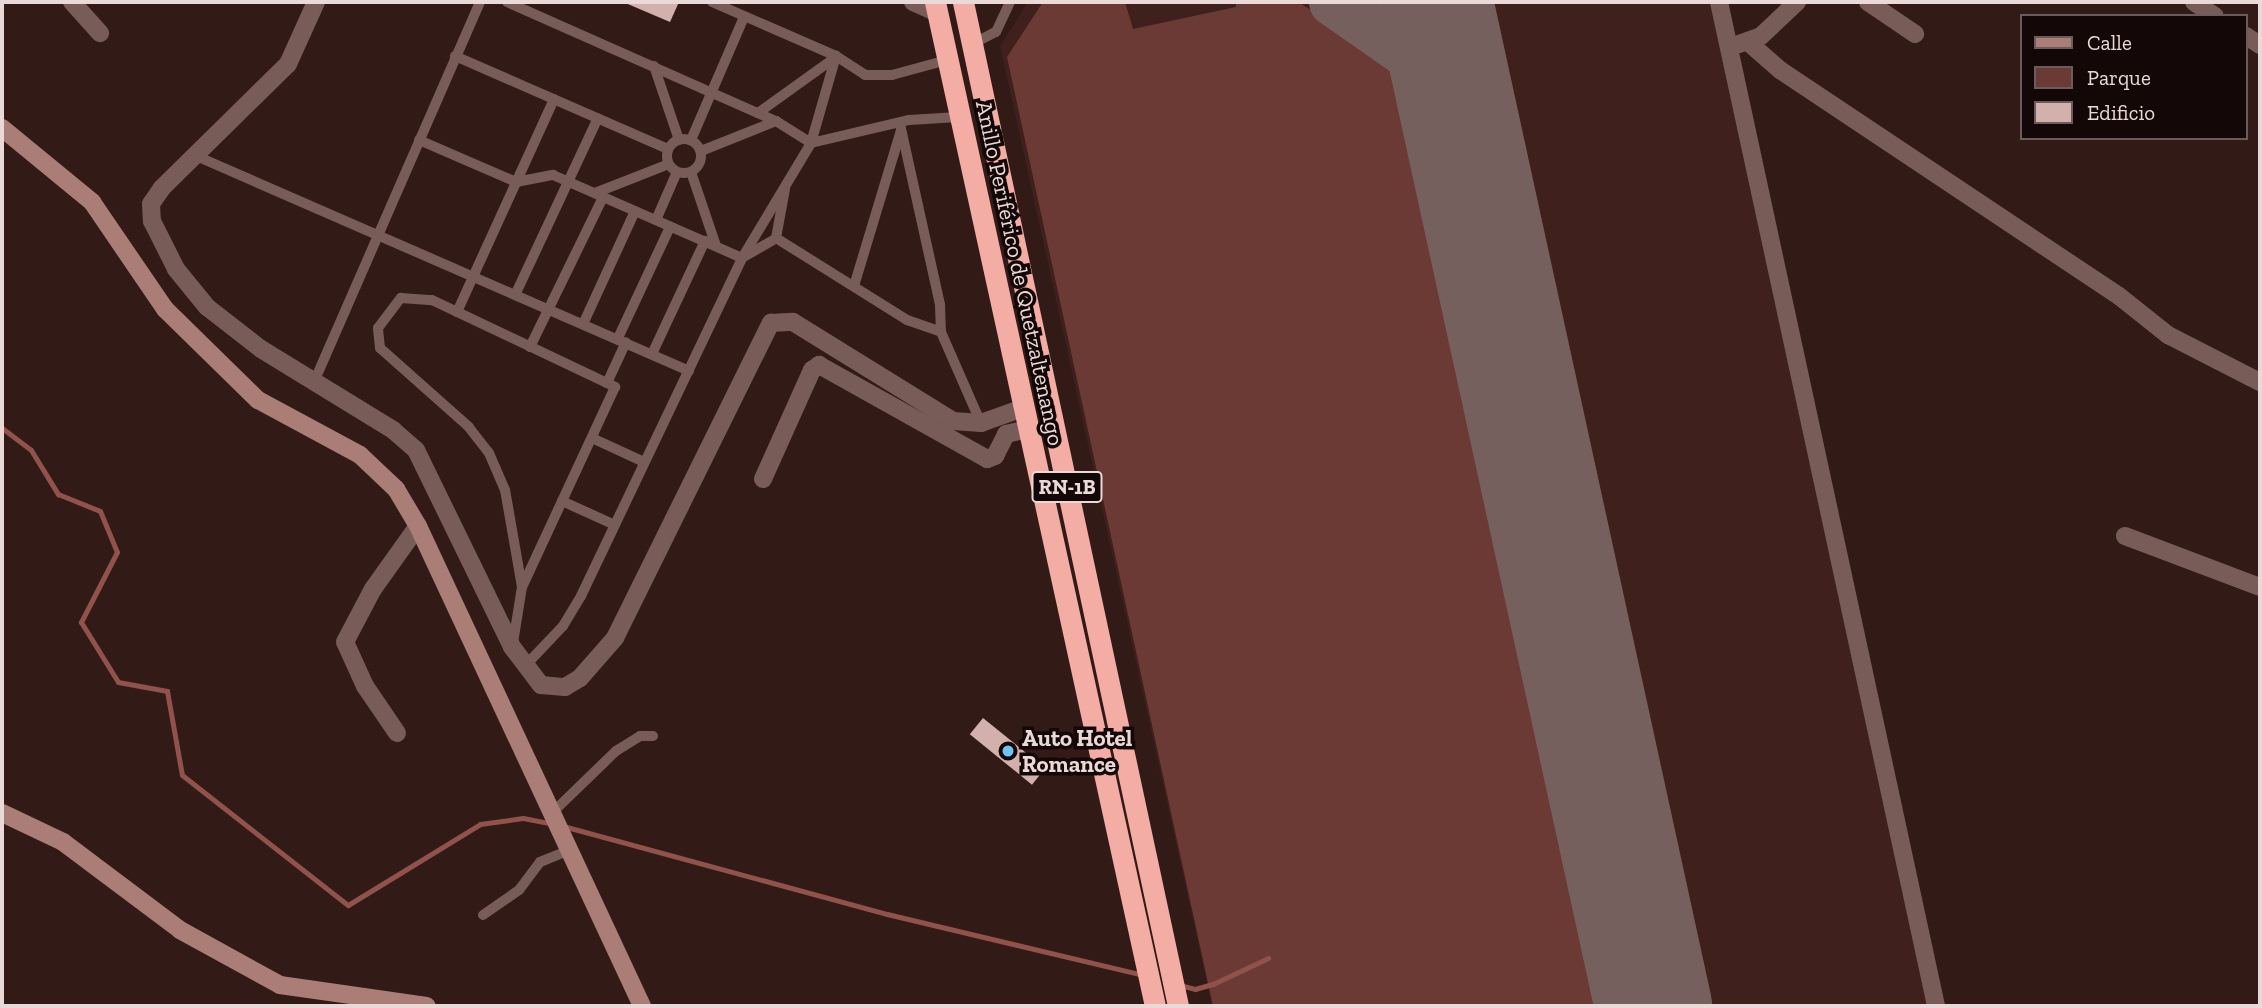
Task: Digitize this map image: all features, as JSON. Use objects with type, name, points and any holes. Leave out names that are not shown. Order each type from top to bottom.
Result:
[{"type":"highway","name":"Anillo Periférico de Quetzaltenango","points":[[963,2],[1178,1006]]},
{"type":"highway","name":"Anillo Periférico de Quetzaltenango","points":[[936,7],[1154,1001]]},
{"type":"street","points":[[72,2],[100,33]]},
{"type":"street","points":[[316,2],[288,64],[194,155],[151,204],[152,221],[165,252],[207,307],[314,382],[393,430],[416,450],[512,647],[541,685],[565,687],[599,660],[629,612],[758,343],[771,323],[793,322],[943,416],[964,424],[1025,418]]},
{"type":"street","points":[[913,2],[936,7]]},
{"type":"street","points":[[1719,2],[1936,1006]]},
{"type":"street","points":[[1728,45],[1748,42],[1779,22],[1797,2]]},
{"type":"street","points":[[1868,2],[1915,34]]},
{"type":"street","points":[[2194,2],[2212,14]]},
{"type":"street","points":[[1748,42],[1780,70],[2141,311],[2168,335],[2260,382]]},
{"type":"street","points":[[2,128],[92,202],[158,300],[258,400],[373,464],[396,489],[418,526],[642,1006]]},
{"type":"street","points":[[763,479],[812,370],[819,365],[987,459],[995,456],[1006,434],[1025,418]]},
{"type":"street","points":[[397,733],[365,686],[345,642],[373,589],[418,526]]},
{"type":"street","points":[[2125,536],[2260,587]]},
{"type":"street","points":[[2,813],[72,848],[161,917],[280,985],[313,993],[427,1006]]},
{"type":"lane","points":[[314,382],[480,2]]},
{"type":"lane","points":[[507,2],[529,6],[776,121],[811,143],[958,117]]},
{"type":"lane","points":[[712,2],[836,56],[865,75],[892,75],[947,60]]},
{"type":"lane","points":[[972,44],[996,32],[1010,2]]},
{"type":"lane","points":[[691,140],[744,17]]},
{"type":"lane","points":[[455,56],[668,149]]},
{"type":"lane","points":[[758,113],[836,56]]},
{"type":"lane","points":[[525,667],[573,612],[742,258],[786,180],[811,143],[836,56]]},
{"type":"lane","points":[[654,66],[679,140]]},
{"type":"lane","points":[[457,312],[554,99]]},
{"type":"lane","points":[[516,293],[598,118]]},
{"type":"lane","points":[[701,151],[776,121]]},
{"type":"lane","points":[[854,286],[901,127]]},
{"type":"lane","points":[[901,127],[940,305],[941,332],[982,423]]},
{"type":"lane","points":[[419,140],[516,182],[544,174],[568,181],[742,258]]},
{"type":"lane","points":[[668,149],[679,140],[691,140],[701,151]]},
{"type":"lane","points":[[656,220],[673,168],[668,149]]},
{"type":"lane","points":[[691,172],[698,166],[701,151]]},
{"type":"lane","points":[[194,155],[377,236],[550,307],[689,371]]},
{"type":"lane","points":[[530,347],[599,195],[673,168],[691,172]]},
{"type":"lane","points":[[691,172],[716,246]]},
{"type":"lane","points":[[742,258],[776,238],[786,180]]},
{"type":"lane","points":[[584,322],[635,211]]},
{"type":"lane","points":[[607,383],[622,340],[670,227]]},
{"type":"lane","points":[[776,238],[907,320],[941,332]]},
{"type":"lane","points":[[652,354],[705,241]]},
{"type":"lane","points":[[512,647],[522,587],[615,387],[420,296],[401,298],[383,316],[377,340],[387,358],[469,427],[489,453],[505,490],[522,587]]},
{"type":"lane","points":[[592,438],[644,462]]},
{"type":"lane","points":[[562,501],[614,525]]},
{"type":"lane","points":[[553,812],[616,751],[640,736],[653,736]]},
{"type":"lane","points":[[483,915],[519,890],[540,862],[567,846]]},
{"type":"shaded area","points":[[1028,2],[1713,2],[1927,1006],[1212,1006],[1000,46]]},
{"type":"green space","points":[[1043,2],[1125,2],[1133,29],[1236,7],[1236,2],[1298,2],[1400,65],[1420,83],[1434,122],[1624,1006],[1213,1006],[1007,57]]},
{"type":"building","points":[[623,2],[679,2],[670,22]]},
{"type":"building","name":"Auto Hotel Romance","points":[[983,718],[1045,768],[1032,785],[970,734]]},
{"type":"waterway","points":[[2,428],[31,450],[58,494],[100,511],[117,552],[81,622],[118,682],[167,691],[182,775],[348,905],[480,824],[523,818],[554,824]]},
{"type":"waterway","points":[[563,826],[887,914],[1144,975]]},
{"type":"waterway","points":[[1180,985],[1195,989],[1213,984],[1268,958]]},
{"type":"taxiway","points":[[1332,2],[1428,69],[1455,112],[1471,164]]},
{"type":"taxiway","points":[[1371,27],[1391,33],[1404,30],[1416,20],[1425,2]]},
{"type":"runway","points":[[1434,2],[1653,1006]]},
{"type":"place","name":"Auto Hotel Romance","points":[[1008,751]]}]
